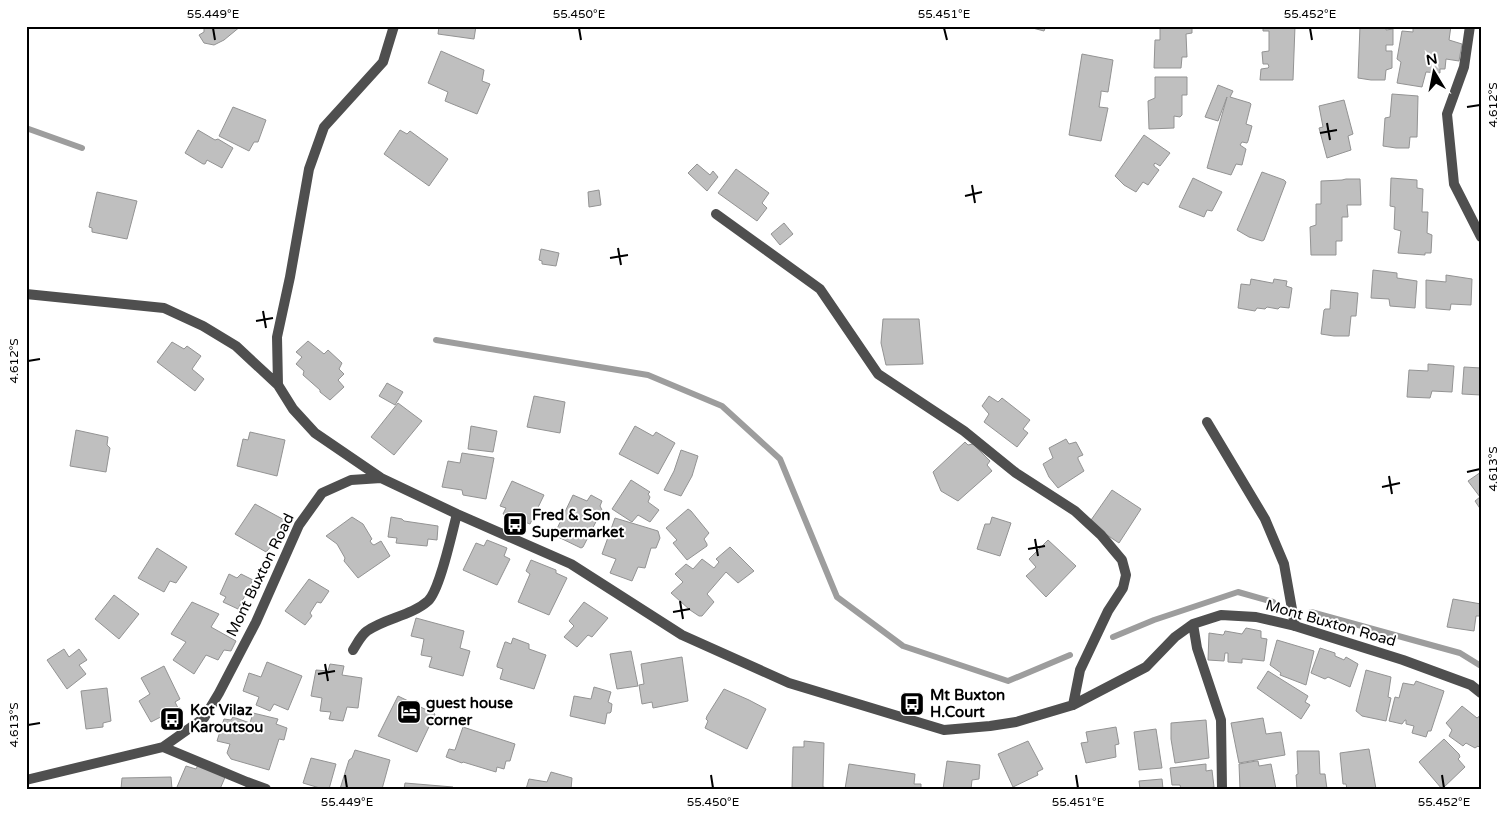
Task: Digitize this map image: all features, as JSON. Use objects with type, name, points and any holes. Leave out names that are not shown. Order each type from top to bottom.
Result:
[{"type":"street","points":[[278,385],[277,337],[290,277],[309,169],[324,127],[383,62],[394,26]]},
{"type":"street","points":[[1470,26],[1464,68],[1447,114],[1454,184],[1481,237]]},
{"type":"street","points":[[716,214],[820,289],[878,374],[964,430],[1016,473],[1075,511],[1122,560],[1126,575],[1123,588],[1108,611],[1080,670],[1073,705]]},
{"type":"street","points":[[26,294],[164,308],[203,326],[236,346],[278,385],[294,410],[314,434],[381,478]]},
{"type":"street","points":[[1206,422],[1265,519],[1284,564],[1296,626]]},
{"type":"street","name":"Mont Buxton Road","points":[[26,780],[163,747],[204,718],[220,693],[256,622],[299,525],[322,493],[351,480],[381,478],[571,564],[682,635],[789,683],[944,730],[1016,722],[1073,705],[1146,667],[1175,637],[1193,624],[1221,615],[1256,617],[1296,626],[1403,660],[1471,685],[1481,693]]},
{"type":"street","points":[[353,650],[365,632],[388,620],[412,611],[429,600],[438,584],[458,514]]},
{"type":"street","points":[[1193,624],[1197,648],[1221,720],[1222,789]]},
{"type":"street","points":[[163,747],[266,789]]},
{"type":"building","points":[[204,26],[241,26],[224,40],[214,45],[204,43],[199,35],[204,32]]},
{"type":"building","points":[[439,26],[476,26],[474,39],[438,34]]},
{"type":"building","points":[[1025,26],[1046,26],[1044,31]]},
{"type":"building","points":[[1160,26],[1192,26],[1192,33],[1186,34],[1187,57],[1182,57],[1181,68],[1154,68],[1155,40],[1160,40]]},
{"type":"building","points":[[1263,26],[1295,26],[1293,80],[1260,80],[1261,69],[1269,67],[1268,64],[1263,64],[1262,52],[1269,51],[1269,31],[1263,31]]},
{"type":"building","points":[[1360,26],[1386,26],[1386,30],[1393,29],[1393,45],[1386,45],[1386,51],[1392,51],[1392,68],[1386,70],[1385,80],[1358,78]]},
{"type":"building","points":[[1413,26],[1451,26],[1449,40],[1462,44],[1459,61],[1446,59],[1445,69],[1440,69],[1440,73],[1426,72],[1422,87],[1397,83],[1401,62],[1397,59],[1402,31],[1413,32]]},
{"type":"building","points":[[441,51],[484,70],[482,81],[490,84],[477,114],[445,101],[448,92],[428,83]]},
{"type":"building","points":[[1082,54],[1113,60],[1108,92],[1101,91],[1099,107],[1108,108],[1101,141],[1069,135]]},
{"type":"building","points":[[1155,77],[1187,77],[1187,95],[1182,95],[1182,115],[1180,117],[1174,116],[1174,128],[1149,129],[1148,101],[1155,98]]},
{"type":"building","points":[[1218,85],[1233,91],[1230,97],[1251,104],[1246,124],[1252,126],[1248,141],[1247,143],[1242,142],[1240,145],[1246,149],[1242,165],[1236,164],[1231,175],[1207,168],[1227,97],[1218,121],[1205,117]]},
{"type":"building","points":[[1392,94],[1418,96],[1417,137],[1410,137],[1409,148],[1383,146],[1385,118],[1390,117]]},
{"type":"building","points":[[1344,100],[1353,134],[1348,136],[1351,150],[1327,158],[1319,128],[1323,127],[1319,106]]},
{"type":"building","points":[[233,107],[266,120],[258,142],[254,142],[249,151],[219,136]]},
{"type":"building","points":[[198,130],[233,148],[222,168],[207,160],[203,164],[185,153]]},
{"type":"building","points":[[400,130],[407,134],[410,131],[448,159],[429,186],[384,154]]},
{"type":"building","points":[[1144,135],[1170,153],[1160,166],[1154,164],[1159,170],[1148,185],[1143,182],[1136,192],[1124,185],[1115,176]]},
{"type":"building","points":[[697,164],[710,175],[713,171],[718,177],[707,191],[688,173]]},
{"type":"building","points":[[736,169],[769,193],[762,203],[767,208],[757,221],[718,193]]},
{"type":"building","points":[[1262,172],[1286,182],[1262,241],[1249,237],[1237,230]]},
{"type":"building","points":[[1193,178],[1222,192],[1212,211],[1207,210],[1204,217],[1179,207]]},
{"type":"building","points":[[1391,178],[1417,180],[1417,188],[1423,189],[1422,212],[1428,212],[1427,233],[1432,235],[1431,253],[1425,253],[1425,255],[1398,253],[1401,231],[1394,229],[1395,207],[1390,206]]},
{"type":"building","points":[[1360,179],[1361,205],[1347,205],[1348,217],[1342,217],[1342,241],[1336,241],[1336,255],[1311,255],[1310,227],[1316,225],[1316,204],[1321,204],[1321,181]]},
{"type":"building","points":[[599,190],[601,205],[589,207],[588,192]]},
{"type":"building","points":[[97,192],[137,201],[127,239],[92,232],[92,228],[89,227]]},
{"type":"building","points":[[784,223],[793,234],[780,245],[771,234]]},
{"type":"building","points":[[541,249],[559,253],[556,266],[542,264],[542,261],[539,260]]},
{"type":"building","points":[[1373,270],[1397,273],[1397,278],[1417,281],[1415,308],[1390,306],[1389,299],[1371,298]]},
{"type":"building","points":[[1446,275],[1472,279],[1471,305],[1451,304],[1450,310],[1426,308],[1426,280],[1446,282]]},
{"type":"building","points":[[1251,279],[1272,283],[1274,279],[1287,281],[1286,286],[1292,288],[1289,308],[1267,307],[1265,309],[1257,308],[1255,311],[1238,308],[1241,284],[1250,285]]},
{"type":"building","points":[[1331,290],[1358,293],[1356,316],[1351,316],[1349,336],[1321,334],[1324,310],[1330,309]]},
{"type":"building","points":[[883,319],[919,319],[923,364],[886,365],[881,343]]},
{"type":"building","points":[[308,341],[324,354],[328,350],[342,363],[339,369],[344,374],[338,380],[344,387],[330,400],[303,375],[304,371],[296,364],[302,357],[296,352]]},
{"type":"building","points":[[172,342],[184,349],[187,346],[201,356],[192,369],[204,379],[195,391],[157,362]]},
{"type":"building","points":[[1428,364],[1454,366],[1452,392],[1432,391],[1430,398],[1407,397],[1409,370],[1428,371]]},
{"type":"building","points":[[1464,367],[1481,368],[1481,395],[1462,394]]},
{"type":"building","points":[[387,383],[403,392],[395,405],[379,396]]},
{"type":"building","points":[[534,396],[565,402],[560,433],[527,427]]},
{"type":"building","points":[[989,396],[998,402],[1002,398],[1030,420],[1023,429],[1028,433],[1017,447],[984,422],[989,414],[982,406]]},
{"type":"building","points":[[398,403],[422,421],[394,455],[371,437]]},
{"type":"building","points":[[471,426],[497,431],[493,452],[468,449]]},
{"type":"building","points":[[635,426],[653,436],[656,432],[675,443],[658,474],[619,454]]},
{"type":"building","points":[[76,430],[108,437],[107,445],[110,448],[106,472],[70,466]]},
{"type":"building","points":[[250,432],[285,440],[277,476],[237,466],[243,439],[248,440]]},
{"type":"building","points":[[1066,439],[1069,444],[1076,442],[1083,455],[1078,457],[1078,459],[1084,471],[1058,488],[1049,477],[1043,464],[1053,458],[1049,448]]},
{"type":"building","points":[[965,442],[968,445],[973,444],[990,461],[987,465],[992,471],[958,501],[941,491],[933,472]]},
{"type":"building","points":[[681,450],[698,456],[692,476],[681,496],[664,490],[674,471]]},
{"type":"building","points":[[462,453],[494,458],[486,499],[463,495],[462,490],[442,487],[448,461],[460,463]]},
{"type":"building","points":[[1481,472],[1481,510],[1475,501],[1480,497],[1468,481]]},
{"type":"building","points":[[631,480],[650,492],[648,494],[650,497],[648,502],[659,510],[650,522],[638,515],[632,522],[612,509]]},
{"type":"building","points":[[512,481],[544,495],[530,524],[503,514],[506,508],[500,506]]},
{"type":"building","points":[[1112,490],[1141,509],[1119,543],[1089,523]]},
{"type":"building","points":[[573,495],[587,501],[591,495],[602,501],[600,506],[602,510],[581,548],[554,535]]},
{"type":"building","points":[[255,504],[288,522],[275,545],[273,544],[266,552],[235,534]]},
{"type":"building","points":[[688,509],[709,533],[704,539],[707,546],[687,560],[673,543],[677,540],[666,528]]},
{"type":"building","points":[[352,517],[363,524],[372,539],[370,541],[372,544],[374,545],[381,541],[390,556],[358,578],[344,561],[345,558],[337,544],[326,536]]},
{"type":"building","points":[[391,517],[438,526],[437,540],[428,539],[427,546],[396,543],[397,538],[388,537]]},
{"type":"building","points":[[992,517],[1011,523],[1000,556],[977,549],[985,524],[990,524]]},
{"type":"building","points":[[615,518],[658,531],[660,538],[656,548],[651,548],[645,568],[638,567],[632,581],[610,573],[616,559],[602,554]]},
{"type":"building","points":[[487,540],[507,548],[504,556],[510,559],[497,585],[463,570],[476,543],[484,546]]},
{"type":"building","points":[[1048,540],[1076,566],[1046,597],[1026,576],[1036,567],[1029,559]]},
{"type":"building","points":[[730,547],[754,571],[738,583],[726,572],[707,594],[714,602],[702,616],[699,616],[671,593],[683,582],[675,574],[686,564],[693,569],[702,559],[714,568],[719,562],[716,559]]},
{"type":"building","points":[[157,548],[187,567],[176,583],[170,581],[164,592],[138,578]]},
{"type":"building","points":[[531,560],[556,570],[556,573],[567,578],[549,615],[518,602],[530,574],[526,571]]},
{"type":"building","points":[[229,574],[237,578],[241,574],[253,580],[238,609],[223,602],[226,597],[220,594]]},
{"type":"building","points":[[309,579],[329,591],[321,603],[317,602],[310,613],[312,616],[305,625],[285,611]]},
{"type":"building","points":[[114,595],[139,614],[119,639],[95,619]]},
{"type":"building","points":[[1453,599],[1481,604],[1481,616],[1476,616],[1474,631],[1447,627]]},
{"type":"building","points":[[192,602],[219,614],[211,627],[236,641],[231,651],[224,650],[218,660],[206,655],[194,674],[173,660],[186,642],[171,634]]},
{"type":"building","points":[[584,602],[608,618],[592,637],[588,635],[577,647],[564,637],[574,626],[569,621]]},
{"type":"building","points":[[416,618],[464,631],[460,648],[470,651],[463,676],[429,667],[432,657],[421,655],[424,639],[411,636]]},
{"type":"building","points":[[1246,628],[1261,631],[1261,638],[1267,639],[1264,661],[1242,659],[1242,663],[1228,662],[1228,653],[1225,653],[1224,661],[1208,660],[1209,633],[1223,635],[1225,631],[1242,634]]},
{"type":"building","points":[[513,638],[529,644],[529,649],[546,655],[534,689],[500,679],[503,669],[497,667],[497,665],[505,642],[511,644]]},
{"type":"building","points":[[1277,640],[1314,651],[1306,685],[1280,675],[1281,673],[1270,665]]},
{"type":"building","points":[[1320,648],[1335,653],[1335,656],[1344,660],[1346,657],[1358,664],[1350,687],[1328,677],[1325,679],[1311,673]]},
{"type":"building","points":[[64,649],[69,657],[79,649],[87,660],[79,665],[86,674],[67,689],[47,660]]},
{"type":"building","points":[[631,651],[638,686],[617,689],[610,654]]},
{"type":"building","points":[[682,657],[688,701],[653,708],[652,702],[642,704],[639,685],[644,684],[641,664]]},
{"type":"building","points":[[267,662],[302,676],[288,710],[274,704],[270,711],[256,705],[259,697],[243,691],[249,673],[261,677]]},
{"type":"building","points":[[330,664],[344,666],[342,675],[362,678],[358,708],[347,707],[343,721],[329,719],[331,712],[320,711],[322,698],[311,696],[316,670],[328,671]]},
{"type":"building","points":[[164,666],[180,699],[175,702],[178,708],[151,722],[139,701],[150,694],[141,678]]},
{"type":"building","points":[[1366,670],[1391,677],[1388,697],[1391,698],[1386,721],[1362,716],[1356,711]]},
{"type":"building","points":[[1268,671],[1308,696],[1305,702],[1310,705],[1301,719],[1257,688]]},
{"type":"building","points":[[1416,681],[1444,691],[1431,731],[1428,731],[1426,737],[1412,733],[1414,726],[1406,724],[1406,720],[1402,724],[1389,721],[1395,697],[1399,698],[1403,683],[1414,685]]},
{"type":"building","points":[[594,687],[611,692],[608,702],[612,704],[611,712],[607,713],[605,724],[570,716],[574,696],[591,699]]},
{"type":"building","points":[[107,688],[111,721],[103,723],[103,727],[86,729],[81,691]]},
{"type":"building","points":[[724,689],[766,709],[747,749],[705,728],[708,721],[706,719],[707,716]]},
{"type":"building","points":[[398,696],[435,714],[417,752],[378,736]]},
{"type":"building","points":[[1462,706],[1477,718],[1481,715],[1481,749],[1478,746],[1475,748],[1466,743],[1463,746],[1449,736],[1452,730],[1446,723]]},
{"type":"building","points":[[253,713],[278,719],[276,724],[287,728],[284,740],[279,739],[269,770],[231,759],[227,753],[230,744],[217,741],[224,719],[231,720],[233,717],[250,723]]},
{"type":"building","points":[[1263,718],[1266,734],[1281,732],[1285,755],[1239,763],[1231,723]]},
{"type":"building","points":[[1206,720],[1209,758],[1175,763],[1171,739],[1171,723]]},
{"type":"building","points":[[463,727],[515,744],[510,761],[506,761],[504,769],[497,767],[496,772],[446,757],[449,749],[455,750]]},
{"type":"building","points":[[1116,727],[1119,744],[1115,745],[1116,757],[1086,763],[1081,743],[1088,742],[1086,732]]},
{"type":"building","points":[[1156,729],[1162,768],[1139,770],[1134,732]]},
{"type":"building","points":[[1444,739],[1459,754],[1460,757],[1458,759],[1465,767],[1442,789],[1419,762]]},
{"type":"building","points":[[804,741],[824,743],[823,787],[831,789],[792,789],[793,747],[804,747]]},
{"type":"building","points":[[1028,741],[1043,769],[1037,772],[1038,775],[1013,787],[998,754]]},
{"type":"building","points":[[1369,749],[1376,789],[1347,789],[1346,784],[1343,784],[1340,753]]},
{"type":"building","points":[[355,750],[390,760],[382,789],[340,789],[349,760],[352,758]]},
{"type":"building","points":[[1297,751],[1319,751],[1320,774],[1325,774],[1327,789],[1297,789]]},
{"type":"building","points":[[311,758],[336,764],[329,789],[303,783]]},
{"type":"building","points":[[947,761],[980,765],[979,779],[972,780],[971,789],[943,789]]},
{"type":"building","points":[[1258,761],[1259,766],[1271,764],[1276,789],[1240,789],[1239,764]]},
{"type":"building","points":[[199,763],[226,775],[220,789],[180,789],[177,787],[186,766],[196,769]]},
{"type":"building","points":[[849,764],[915,774],[914,784],[921,784],[921,789],[845,789]]},
{"type":"building","points":[[1206,764],[1206,771],[1212,770],[1214,787],[1181,789],[1180,785],[1172,785],[1170,768]]},
{"type":"building","points":[[551,772],[572,778],[571,789],[526,789],[529,779],[547,782]]},
{"type":"building","points":[[171,777],[172,789],[121,789],[122,778]]},
{"type":"building","points":[[1162,779],[1163,789],[1140,789],[1139,781]]},
{"type":"building","points":[[405,783],[453,787],[453,789],[404,789]]},
{"type":"waterway","points":[[26,128],[82,148]]},
{"type":"waterway","points":[[436,340],[648,375],[722,406],[780,459],[837,597],[903,646],[1008,681],[1070,655]]},
{"type":"waterway","points":[[1113,637],[1154,620],[1238,592],[1273,602]]},
{"type":"waterway","points":[[1311,612],[1460,653],[1481,666]]},
{"type":"place","name":"Fred & Son Supermarket","points":[[515,524]]},
{"type":"place","name":"Mt Buxton H.Court","points":[[912,704]]},
{"type":"place","name":"guest house corner","points":[[409,712]]},
{"type":"place","name":"Kot Vilaz Karoutsou","points":[[172,719]]}]
